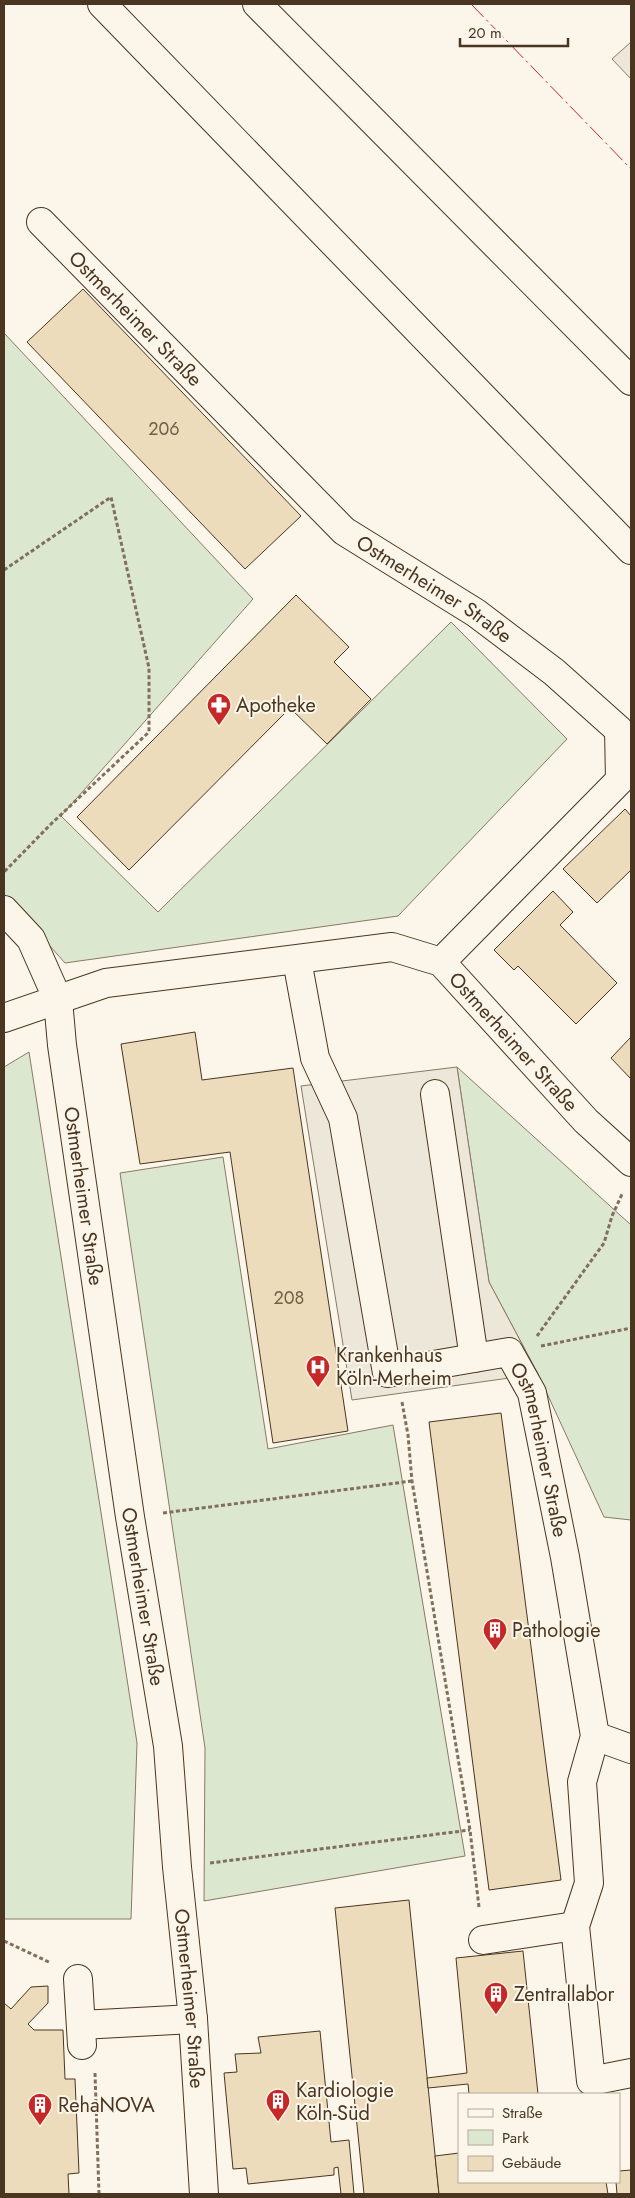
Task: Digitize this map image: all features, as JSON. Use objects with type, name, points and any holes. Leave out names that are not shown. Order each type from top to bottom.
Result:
[{"type":"main road","points":[[102,4],[631,550]]},
{"type":"main road","points":[[256,4],[631,380]]},
{"type":"main road","name":"Ostmerheimer Straße","points":[[41,222],[344,531],[476,613],[554,672],[620,730],[620,780],[441,962]]},
{"type":"main road","name":"Ostmerheimer Straße","points":[[4,910],[31,939],[58,1000],[62,1045],[130,1517],[168,1746],[177,1867],[192,2019],[204,2194]]},
{"type":"main road","name":"Ostmerheimer Straße","points":[[4,1018],[106,983],[392,947],[441,962],[586,1121],[631,1162]]},
{"type":"main road","name":"Ostmerheimer Straße","points":[[297,960],[315,1058],[343,1118],[387,1373],[519,1350],[532,1393],[565,1557],[594,1736],[582,1782],[589,1883],[576,1926],[591,2081],[631,2072]]},
{"type":"main road","points":[[435,1094],[474,1358]]},
{"type":"main road","points":[[594,1736],[631,1750]]},
{"type":"main road","points":[[483,1940],[576,1926]]},
{"type":"main road","points":[[78,1979],[81,2035],[192,2019]]},
{"type":"path","points":[[4,570],[111,497],[148,668],[149,732],[51,824],[4,872]]},
{"type":"path","points":[[519,1350],[604,1243],[612,1216],[624,1190]]},
{"type":"path","points":[[519,1350],[631,1328]]},
{"type":"path","points":[[408,1369],[401,1396],[408,1434],[412,1481],[470,1830],[483,1940]]},
{"type":"path","points":[[130,1517],[412,1481]]},
{"type":"path","points":[[177,1867],[470,1830]]},
{"type":"path","points":[[4,1941],[78,1979]]},
{"type":"path","points":[[81,2035],[94,2044],[99,2194]]},
{"type":"green space","points":[[4,333],[253,599],[61,816],[158,912],[451,622],[567,739],[398,916],[65,963],[4,894]]},
{"type":"green space","points":[[29,1052],[137,1743],[131,1919],[4,1919],[4,1067]]},
{"type":"green space","points":[[457,1067],[631,1225],[631,1520],[604,1517],[538,1374],[489,1282]]},
{"type":"green space","points":[[223,1157],[268,1449],[393,1425],[465,1856],[204,1901],[205,1748],[120,1173]]},
{"type":"shaded area","points":[[631,42],[631,79],[612,59]]},
{"type":"shaded area","points":[[457,1067],[489,1282],[538,1374],[352,1400],[301,1086]]},
{"type":"building","points":[[83,289],[301,516],[245,569],[27,342]]},
{"type":"building","name":"Apotheke","points":[[296,595],[349,647],[334,662],[371,699],[327,744],[290,708],[129,870],[77,817]]},
{"type":"building","points":[[625,809],[631,816],[631,870],[597,903],[563,869]]},
{"type":"building","points":[[553,891],[573,912],[560,925],[617,983],[576,1024],[518,966],[514,970],[494,950]]},
{"type":"building","points":[[195,1032],[202,1080],[293,1068],[348,1431],[273,1443],[230,1152],[140,1164],[121,1044]]},
{"type":"building","points":[[631,1037],[631,1077],[630,1078],[611,1058]]},
{"type":"building","name":"Pathologie","points":[[501,1413],[561,1880],[489,1890],[429,1422]]},
{"type":"building","points":[[409,1900],[439,2194],[364,2194],[335,1908]]},
{"type":"building","name":"Zentrallabor","points":[[523,1951],[538,2093],[469,2093],[468,2084],[428,2088],[427,2078],[467,2073],[456,1958]]},
{"type":"building","name":"RehaNOVA","points":[[48,1986],[48,2003],[28,2024],[34,2030],[63,2030],[65,2079],[75,2079],[79,2173],[68,2174],[69,2194],[4,2194],[4,2003],[11,2009],[31,1987]]},
{"type":"building","name":"Kardiologie Köln-Süd","points":[[320,2031],[331,2142],[349,2140],[354,2194],[341,2194],[338,2167],[334,2168],[334,2175],[248,2184],[246,2168],[233,2169],[224,2073],[237,2072],[235,2054],[261,2053],[258,2037]]},
{"type":"building","points":[[458,2153],[458,2183],[606,2183],[608,2194],[439,2194],[435,2156]]},
{"type":"building","points":[[631,2170],[631,2194],[617,2194],[616,2183],[620,2183],[620,2171]]},
{"type":"power","points":[[471,4],[631,169]]},
{"type":"place","name":"Apotheke","points":[[219,726]]},
{"type":"place","name":"Krankenhaus Köln-Merheim","points":[[318,1388]]},
{"type":"place","name":"Pathologie","points":[[495,1651]]},
{"type":"place","name":"Zentrallabor","points":[[496,2015]]},
{"type":"place","name":"Kardiologie Köln-Süd","points":[[278,2122]]},
{"type":"place","name":"RehaNOVA","points":[[40,2126]]}]
